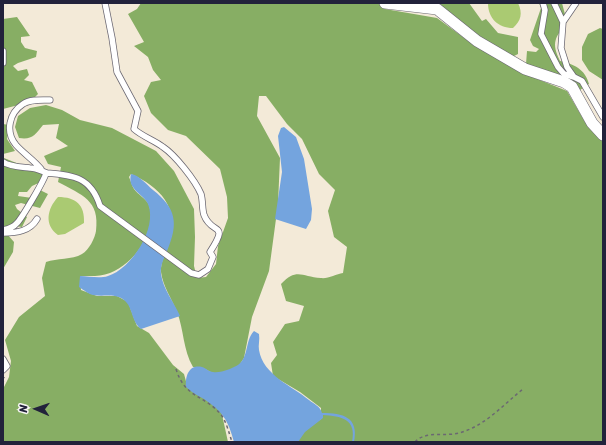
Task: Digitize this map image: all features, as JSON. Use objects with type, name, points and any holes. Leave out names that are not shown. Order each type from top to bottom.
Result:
[{"type":"street","points":[[385,3],[437,9],[477,41],[525,69],[564,82],[572,88],[592,123],[603,135]]},
{"type":"lane","points":[[3,162],[11,165],[44,171],[66,173],[74,176],[95,192],[100,206],[191,273],[199,275],[208,269],[212,257],[210,252],[220,237],[220,233],[204,215],[201,194],[194,182],[172,155],[163,146],[134,130],[138,111],[117,72],[105,3]]},
{"type":"lane","points":[[543,3],[545,10],[541,34],[558,67],[564,74],[574,77],[582,82],[603,117]]},
{"type":"lane","points":[[554,3],[563,22],[561,48],[567,67],[574,77]]},
{"type":"lane","points":[[563,22],[576,3]]},
{"type":"lane","points":[[3,51],[3,63]]},
{"type":"lane","points":[[44,171],[15,144],[10,134],[10,124],[11,117],[24,104],[36,100],[50,100]]},
{"type":"lane","points":[[3,230],[9,229],[17,224],[42,184],[44,171]]},
{"type":"lane","points":[[3,233],[15,232],[29,228],[37,219]]},
{"type":"lane","points":[[3,359],[7,366],[3,370]]},
{"type":"path","points":[[176,369],[179,381],[186,389],[212,407],[223,418],[232,442]]},
{"type":"path","points":[[415,442],[422,436],[459,433],[474,427],[491,417],[522,388]]},
{"type":"path","points":[[3,409],[3,442]]},
{"type":"green space","points":[[141,3],[379,3],[385,9],[437,18],[467,40],[525,74],[567,91],[585,122],[603,142],[603,442],[297,442],[304,431],[321,419],[321,408],[300,392],[273,376],[271,363],[277,355],[273,342],[285,324],[299,321],[304,306],[286,301],[281,284],[296,274],[324,278],[343,273],[347,247],[334,237],[328,211],[335,190],[319,174],[302,139],[287,124],[266,96],[259,96],[257,116],[280,158],[278,204],[269,271],[252,317],[244,358],[238,367],[216,375],[205,369],[193,367],[187,354],[177,312],[166,288],[161,272],[164,256],[170,240],[172,218],[165,200],[151,185],[141,179],[131,174],[129,177],[134,189],[148,203],[151,215],[147,236],[142,245],[119,269],[99,276],[80,276],[81,290],[97,296],[117,296],[128,302],[137,326],[149,333],[173,365],[184,374],[187,385],[221,410],[228,442],[3,442],[3,389],[9,377],[11,361],[5,340],[19,317],[45,296],[42,278],[46,262],[82,254],[91,244],[96,231],[95,212],[92,205],[82,195],[58,182],[61,167],[48,164],[44,156],[68,146],[56,138],[59,124],[43,125],[33,136],[19,138],[15,127],[18,116],[30,108],[46,105],[62,110],[80,120],[112,128],[156,151],[174,171],[194,209],[194,266],[197,278],[206,277],[216,264],[218,246],[228,218],[227,197],[220,169],[186,136],[168,130],[151,113],[144,96],[151,82],[161,80],[153,70],[148,57],[134,46],[144,42],[128,14],[137,9]]},
{"type":"green space","points":[[421,3],[469,3],[482,21],[486,19],[498,33],[518,37],[518,54],[512,57]]},
{"type":"green space","points":[[488,3],[518,3],[521,13],[518,23],[513,28],[508,28],[498,24],[492,18],[488,8]]},
{"type":"green space","points":[[539,3],[562,3],[567,22],[557,36],[555,45],[557,55],[560,61],[578,68],[585,74],[589,84],[580,90],[575,84],[562,76],[526,64],[527,51],[536,52],[539,49],[533,46],[530,40],[541,8]]},
{"type":"green space","points":[[17,17],[30,36],[21,37],[21,42],[25,48],[37,51],[36,57],[13,66],[18,71],[27,69],[29,75],[24,80],[32,82],[38,94],[30,102],[3,109],[3,19]]},
{"type":"green space","points":[[600,28],[603,29],[603,80],[589,71],[582,60],[582,47],[588,34]]},
{"type":"green space","points":[[3,124],[9,125],[7,139],[15,151],[3,154]]},
{"type":"green space","points":[[3,154],[4,158],[19,164],[21,170],[31,166],[40,168],[45,180],[32,186],[27,192],[19,192],[18,196],[32,198],[38,189],[48,194],[40,208],[21,203],[15,205],[17,209],[27,217],[22,227],[16,226],[7,234],[14,242],[13,252],[3,269]]},
{"type":"green space","points":[[58,197],[74,200],[78,203],[83,211],[84,223],[65,234],[58,235],[51,227],[49,222],[49,212]]},
{"type":"water","points":[[284,127],[296,137],[304,159],[312,209],[311,220],[306,229],[275,219],[282,172],[278,136],[281,128]]},
{"type":"water","points":[[131,174],[140,178],[167,203],[171,210],[174,224],[173,232],[171,241],[162,262],[161,274],[166,290],[180,316],[141,329],[135,322],[129,306],[124,300],[113,296],[97,296],[88,293],[79,287],[80,276],[101,277],[117,272],[133,256],[146,235],[150,214],[148,204],[146,200],[133,188],[130,179]]},
{"type":"water","points":[[254,331],[259,334],[259,348],[262,359],[272,373],[317,405],[322,413],[337,414],[348,418],[354,427],[354,442],[352,442],[352,428],[346,420],[336,416],[323,415],[323,418],[305,432],[298,442],[234,442],[224,417],[216,408],[186,387],[186,379],[191,369],[194,367],[202,367],[212,372],[218,372],[224,371],[239,364],[245,356],[249,340]]}]
